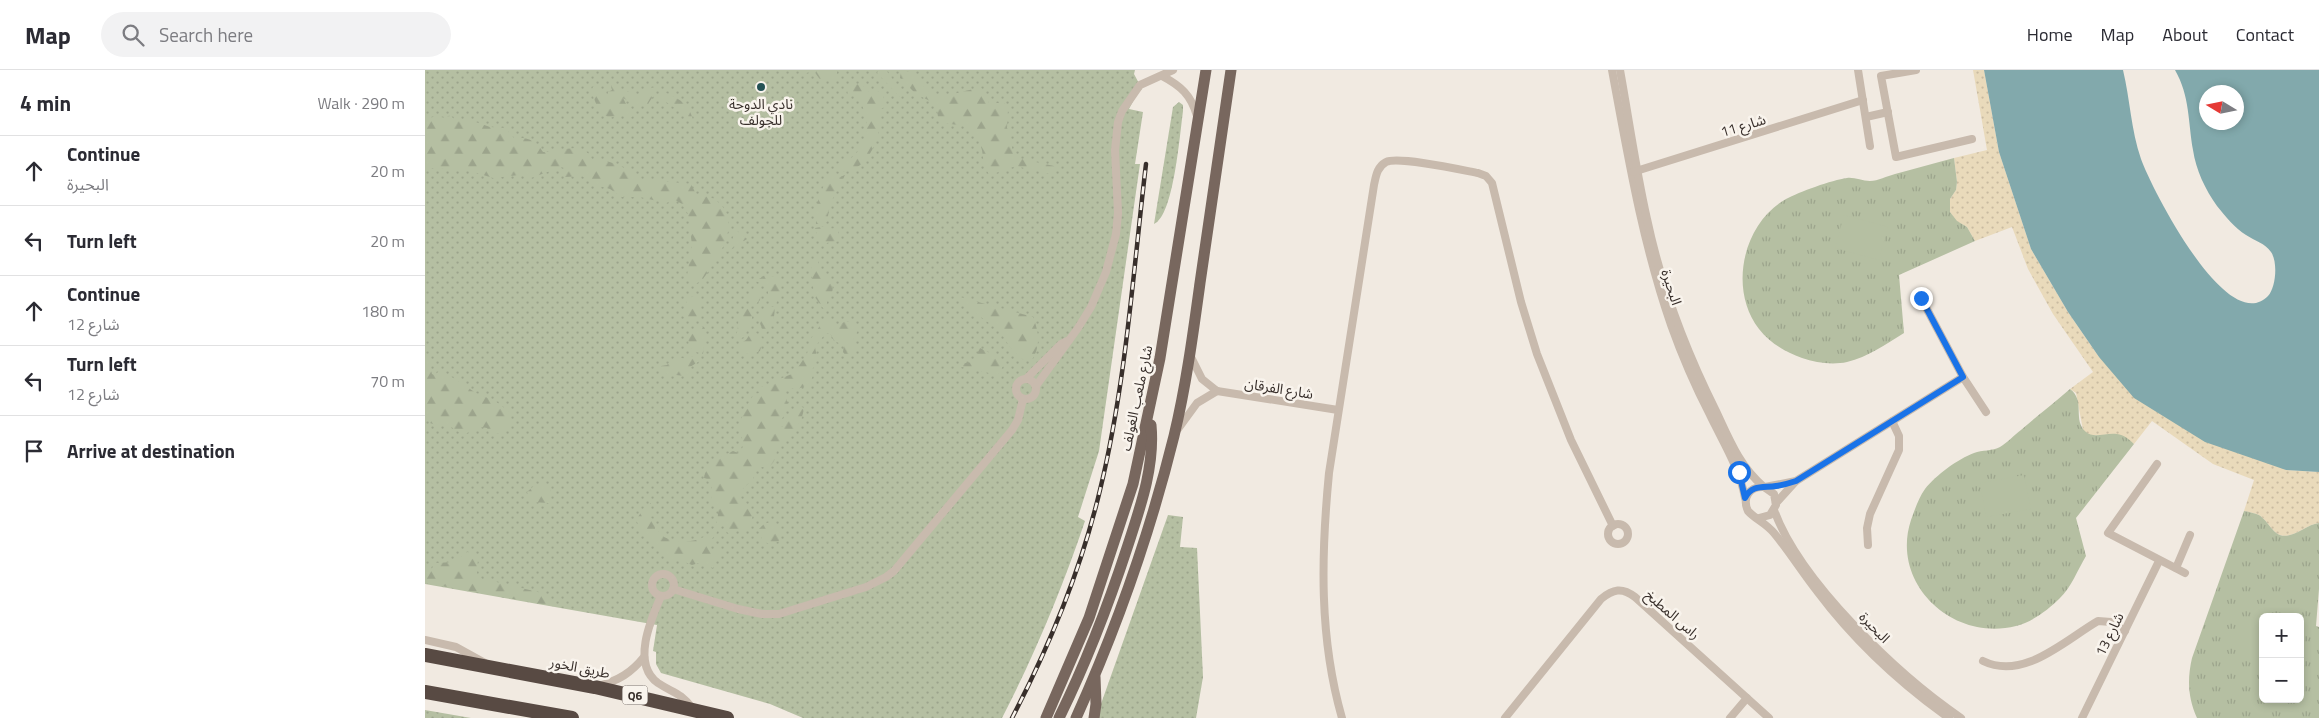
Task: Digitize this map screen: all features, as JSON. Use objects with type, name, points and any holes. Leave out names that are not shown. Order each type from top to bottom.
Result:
[{"type":"highway","name":"طريق الخور","points":[[425,656],[595,686],[727,718]]},
{"type":"highway","points":[[425,692],[571,718]]},
{"type":"main road","name":"شارع ملعب الغولف","points":[[1046,718],[1089,618],[1113,550],[1133,484],[1149,413],[1206,70]]},
{"type":"main road","points":[[1080,714],[1137,564],[1158,498],[1174,434],[1190,355],[1231,70]]},
{"type":"main road","points":[[1059,718],[1108,604],[1143,498],[1150,464],[1149,413]]},
{"type":"main road","points":[[1094,718],[1096,704],[1095,675]]},
{"type":"street","points":[[1069,340],[1061,344],[1027,378],[1020,380],[1015,388],[1018,396],[1023,399],[1033,396],[1036,386],[1069,340],[1091,307],[1103,280],[1111,255],[1118,213],[1115,150],[1120,117],[1127,102],[1140,85],[1173,70]]},
{"type":"street","name":"البحيرة","points":[[1613,70],[1650,245],[1668,304],[1677,342],[1739,472],[1745,498]]},
{"type":"street","name":"البحيرة","points":[[1620,70],[1634,172]]},
{"type":"street","points":[[1858,70],[1870,146]]},
{"type":"street","points":[[1916,70],[1881,76],[1896,157],[1972,139]]},
{"type":"street","points":[[1162,76],[1186,92],[1193,100],[1198,119]]},
{"type":"street","name":"شارع 11","points":[[1634,172],[1863,100]]},
{"type":"street","points":[[1866,117],[1888,112]]},
{"type":"street","points":[[1342,718],[1326,633],[1322,556],[1329,474],[1374,185],[1379,168],[1388,161],[1395,160],[1482,174],[1489,179],[1494,188],[1519,294],[1540,362],[1571,440],[1613,526]]},
{"type":"street","points":[[1921,298],[1963,377],[1986,412]]},
{"type":"street","points":[[1174,434],[1197,403],[1217,391],[1202,379],[1190,355]]},
{"type":"street","points":[[1796,481],[1753,489],[1745,498],[1747,511],[1759,518],[1767,516],[1796,481],[1963,377]]},
{"type":"street","points":[[1027,378],[1033,381],[1036,386]]},
{"type":"street","name":"شارع الفرقان","points":[[1217,391],[1338,410]]},
{"type":"street","points":[[673,589],[738,609],[770,615],[797,610],[878,582],[894,571],[1012,430],[1018,420],[1023,399]]},
{"type":"street","name":"البحيرة","points":[[1712,413],[1744,467],[1765,487]]},
{"type":"street","points":[[1868,544],[1867,528],[1871,514],[1899,450],[1899,436],[1892,421]]},
{"type":"street","points":[[2157,464],[2108,534],[2185,573]]},
{"type":"street","points":[[1765,487],[1774,494],[1775,506]]},
{"type":"street","name":"البحيرة","points":[[1775,506],[1781,528],[1813,576],[1857,631],[1889,669],[1949,718]]},
{"type":"street","name":"البحيرة","points":[[1759,518],[1775,533],[1817,593],[1913,681],[1961,718]]},
{"type":"street","points":[[2175,568],[2190,535]]},
{"type":"street","name":"شارع 13","points":[[2081,718],[2159,561]]},
{"type":"street","points":[[659,575],[665,575],[671,578],[673,589],[667,595],[661,596],[656,593],[652,585],[654,579],[659,575]]},
{"type":"street","name":"راس المطبخ","points":[[1505,718],[1601,600],[1615,590],[1625,591],[1635,597],[1769,718]]},
{"type":"street","points":[[595,686],[622,678],[633,670],[644,657],[650,623],[661,596]]},
{"type":"street","points":[[1983,661],[2001,666],[2034,661],[2097,621],[2111,622],[2125,631]]},
{"type":"street","points":[[425,640],[456,647],[493,667]]},
{"type":"street","points":[[644,657],[653,678],[679,694],[692,708]]},
{"type":"street","points":[[1730,718],[1747,698]]},
{"type":"green space","name":"نادي الدوحة للجولف","points":[[425,70],[1135,70],[1134,74],[1142,89],[1138,92],[1129,109],[1143,112],[1135,164],[1140,164],[1099,451],[1078,517],[1085,521],[1047,621],[1026,670],[1002,718],[803,718],[770,704],[661,673],[656,664],[656,652],[653,651],[657,625],[425,584]]},
{"type":"green space","points":[[802,70],[837,70],[837,77],[830,81],[821,81],[814,71],[806,73]]},
{"type":"green space","points":[[879,70],[886,70],[904,95],[900,97],[877,73]]},
{"type":"green space","points":[[901,71],[913,73],[925,88],[935,94],[946,95],[981,88],[985,91],[989,103],[1004,103],[1008,109],[1007,128],[1010,133],[1013,154],[1017,158],[1054,166],[1056,171],[1054,175],[1016,166],[990,175],[985,166],[979,138],[975,133],[964,126],[939,123],[936,104],[916,94],[900,78]]},
{"type":"green space","points":[[850,82],[863,86],[871,94],[876,90],[883,95],[886,107],[879,109],[879,130],[876,141],[864,161],[856,168],[847,171],[836,171],[835,165],[848,160],[862,145],[867,127],[864,109],[860,101],[854,93],[848,97],[847,87]]},
{"type":"green space","points":[[611,85],[639,96],[646,89],[656,87],[657,90],[648,104],[637,106],[623,98],[626,104],[634,111],[632,117],[621,115],[609,118],[599,111],[591,91],[593,87],[597,87],[607,98],[608,92],[612,90]]},
{"type":"green space","points":[[664,92],[679,99],[689,109],[693,120],[660,98],[661,93]]},
{"type":"green space","points":[[1179,102],[1183,105],[1183,111],[1175,172],[1167,206],[1161,218],[1154,224],[1173,107]]},
{"type":"green space","points":[[450,115],[456,121],[467,119],[490,127],[505,128],[514,138],[531,140],[543,152],[577,148],[588,153],[592,159],[600,159],[619,165],[642,179],[691,184],[696,194],[714,199],[727,214],[729,222],[726,240],[705,276],[695,284],[687,276],[692,245],[688,214],[682,204],[675,200],[666,203],[640,197],[622,197],[610,189],[596,185],[582,176],[565,177],[564,168],[561,167],[531,178],[519,175],[493,178],[467,170],[425,168],[425,119],[437,116],[445,118]]},
{"type":"green space","points":[[1954,158],[1957,182],[1956,190],[1950,199],[1950,212],[1957,221],[1967,227],[1975,241],[1899,275],[1904,333],[1862,357],[1836,363],[1813,361],[1796,356],[1778,346],[1763,334],[1749,313],[1744,295],[1743,277],[1745,258],[1750,240],[1759,224],[1771,210],[1792,196],[1833,181],[1850,178],[1867,181],[1876,180]]},
{"type":"green space","points":[[832,172],[840,177],[845,175],[830,204],[827,222],[816,224],[816,210],[819,197]]},
{"type":"green space","points":[[1844,215],[1888,227],[1879,260],[1835,248]]},
{"type":"green space","points":[[826,226],[827,229],[838,228],[839,241],[820,244],[815,228]]},
{"type":"green space","points":[[736,230],[747,239],[727,252]]},
{"type":"green space","points":[[814,259],[818,261],[820,274],[826,274],[822,280],[828,280],[833,289],[827,302],[827,309],[823,308],[814,296],[811,265]]},
{"type":"green space","points":[[765,275],[776,277],[779,280],[781,290],[776,304],[768,298],[768,287],[756,281]]},
{"type":"green space","points":[[755,284],[761,287],[760,300],[756,304],[749,303]]},
{"type":"green space","points":[[693,296],[699,298],[701,314],[698,320],[692,323],[683,316],[687,300]]},
{"type":"green space","points":[[960,297],[1033,317],[1037,328],[1038,345],[1031,361],[1022,359],[1009,346],[1000,331],[963,304]]},
{"type":"green space","points":[[747,307],[752,311],[752,320],[744,337],[736,340],[739,318]]},
{"type":"green space","points":[[775,307],[772,324],[766,333],[760,324],[759,318],[763,309]]},
{"type":"green space","points":[[831,319],[836,326],[846,321],[857,325],[858,330],[851,344],[856,348],[855,355],[846,356],[843,352],[844,345],[834,341],[830,333],[825,334],[815,347],[817,359],[811,371],[813,375],[810,384],[798,389],[785,388],[788,408],[778,426],[782,427],[800,406],[804,408],[802,416],[800,422],[778,448],[772,464],[767,468],[762,467],[756,470],[753,479],[741,491],[740,497],[749,506],[752,513],[752,521],[748,528],[743,532],[737,530],[735,534],[731,535],[724,530],[724,524],[720,527],[708,546],[709,550],[718,550],[721,553],[713,568],[702,562],[692,565],[680,560],[667,560],[657,545],[645,538],[636,520],[644,508],[651,503],[651,518],[655,520],[655,529],[670,540],[692,541],[711,532],[717,522],[718,510],[711,501],[712,488],[707,479],[704,478],[705,472],[720,457],[733,451],[738,453],[741,450],[743,447],[740,431],[742,417],[754,394],[760,393],[761,387],[794,373],[807,354],[810,340],[824,320]]},
{"type":"green space","points":[[699,326],[704,327],[706,331],[703,354],[693,351],[689,345],[688,337]]},
{"type":"green space","points":[[752,331],[763,339],[760,351],[751,355],[742,352],[737,345],[746,340]]},
{"type":"green space","points":[[978,347],[994,355],[1003,366],[998,375],[953,365],[972,362],[978,353]]},
{"type":"green space","points":[[695,355],[699,356],[701,360],[690,367],[689,374],[685,376],[667,374],[659,370],[661,366],[667,365],[675,357],[687,359]]},
{"type":"green space","points":[[425,358],[429,360],[432,374],[435,375],[439,371],[444,372],[476,393],[495,401],[511,413],[508,426],[498,434],[489,433],[487,428],[482,427],[463,433],[448,425],[439,426],[430,423],[425,412]]},
{"type":"green space","points":[[2070,389],[2077,399],[2080,422],[2086,432],[2093,435],[2120,435],[2134,444],[2076,518],[2086,556],[2064,594],[2045,611],[2028,622],[2016,626],[1992,629],[1970,625],[1949,616],[1932,603],[1918,585],[1910,565],[1907,543],[1911,520],[1917,503],[1925,489],[1948,468],[1974,453],[2003,445]]},
{"type":"green space","points":[[2024,475],[2031,509],[1986,517],[1980,483]]},
{"type":"green space","points":[[536,484],[545,484],[551,487],[549,503],[531,502],[527,492]]},
{"type":"green space","points":[[2244,511],[2259,515],[2276,533],[2285,536],[2319,523],[2319,589],[2316,626],[2319,627],[2319,718],[2197,718],[2189,689],[2192,658]]},
{"type":"green space","points":[[1168,515],[1183,517],[1180,547],[1197,548],[1203,677],[1196,718],[1096,718]]},
{"type":"green space","points":[[770,522],[780,527],[783,531],[779,541],[771,545],[763,541],[758,530],[764,524]]},
{"type":"green space","points":[[467,552],[474,553],[478,557],[477,573],[480,578],[546,594],[553,606],[425,583],[425,570],[431,570],[435,563],[455,562]]},
{"type":"green space","points":[[2259,608],[2265,613],[2259,613],[2259,658],[2253,665],[2228,641]]},
{"type":"green space","points":[[425,710],[471,718],[425,718]]},
{"type":"sand","points":[[1973,70],[1984,70],[1999,152],[2031,249],[2068,312],[2099,357],[2286,470],[2319,472],[2319,523],[2290,535],[2285,536],[2276,533],[2259,515],[2244,511],[2254,480],[2213,464],[2152,421],[2134,444],[2123,437],[2089,435],[2083,430],[2076,393],[2070,389],[2093,372],[2053,314],[2028,269],[2012,227],[1975,241],[1967,227],[1956,221],[1950,212],[1950,199],[1956,190],[1957,182],[1954,158],[1987,150]]},
{"type":"water","points":[[1984,70],[2123,70],[2141,159],[2159,198],[2193,254],[2212,278],[2232,296],[2251,303],[2268,296],[2271,292],[2275,274],[2275,262],[2266,246],[2249,237],[2230,222],[2217,206],[2205,186],[2194,157],[2188,109],[2180,80],[2175,70],[2319,70],[2319,472],[2286,470],[2205,442],[2134,398],[2099,357],[2068,312],[2031,249],[1999,152]]},
{"type":"railway","points":[[1012,718],[1052,635],[1063,607],[1084,549],[1100,490],[1123,369],[1146,164]]},
{"type":"place","name":"نادي الدوحة للجولف","points":[[761,87]]},
{"type":"route","points":[[1739,472],[1745,498],[1755,488],[1779,486],[1796,481],[1963,377],[1921,298]]}]
